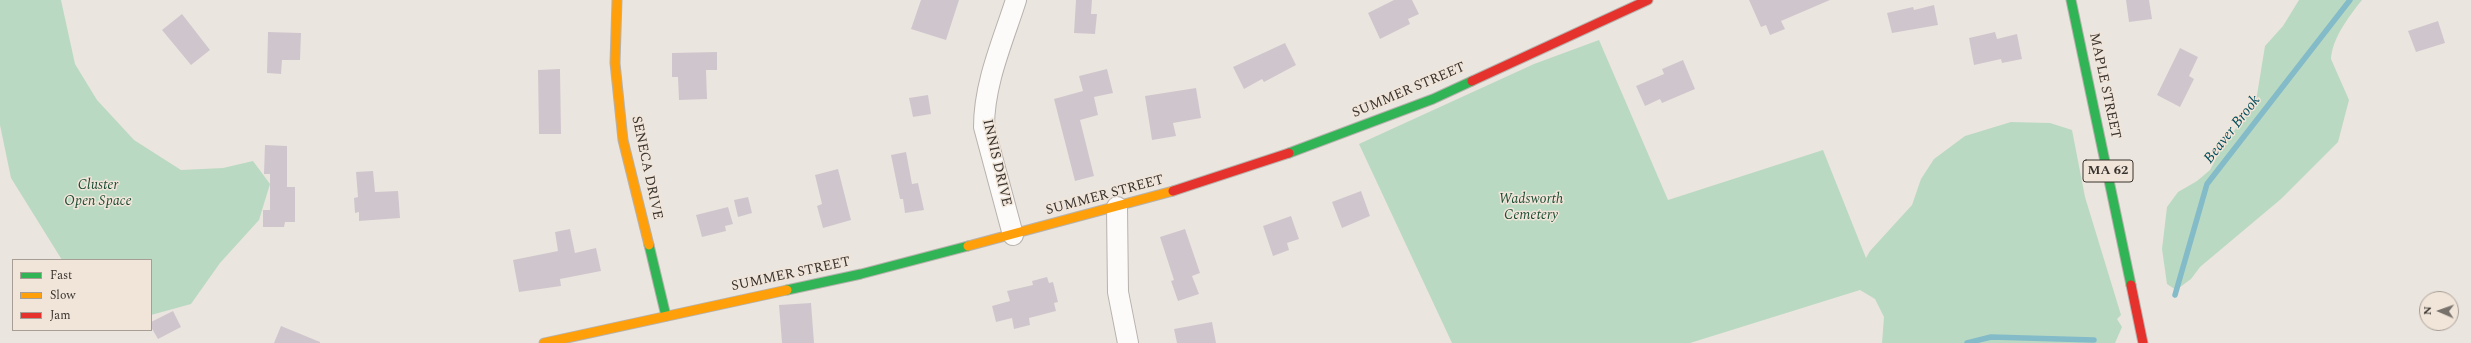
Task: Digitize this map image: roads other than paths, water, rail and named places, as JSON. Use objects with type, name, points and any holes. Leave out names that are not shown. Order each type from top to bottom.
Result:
[{"type":"street","name":"SENECA DRIVE","points":[[618,0],[615,63],[623,140],[666,316]]},
{"type":"street","name":"INNIS DRIVE","points":[[1013,235],[984,126],[984,109],[991,76],[1016,0]]},
{"type":"street","name":"SUMMER STREET","points":[[544,343],[861,274],[1186,188],[1320,143],[1433,99],[1648,0]]},
{"type":"street","name":"MAPLE STREET","points":[[2071,0],[2143,343]]},
{"type":"street","points":[[1117,207],[1118,292],[1128,343]]},
{"type":"waterway","name":"Beaver Brook","points":[[2175,295],[2207,184],[2350,0]]},
{"type":"waterway","name":"Beaver Brook","points":[[1967,343],[1991,337],[2094,340]]},
{"type":"park label","name":"Cluster Open Space","points":[[98,194]]},
{"type":"park label","name":"Wadsworth Cemetery","points":[[1531,208]]}]
